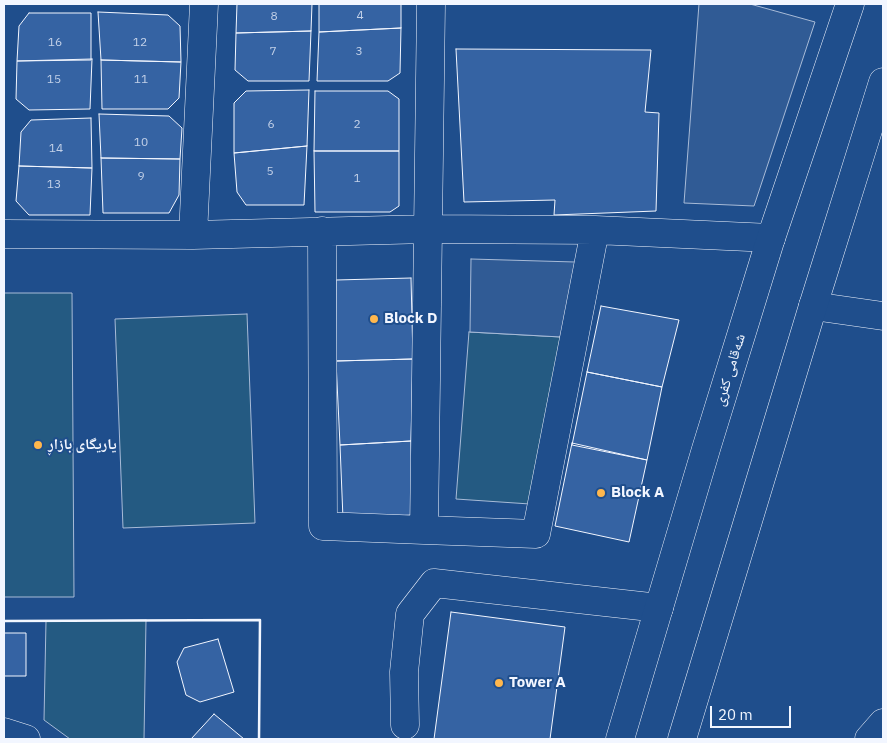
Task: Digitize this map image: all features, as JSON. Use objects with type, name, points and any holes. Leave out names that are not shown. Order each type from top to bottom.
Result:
[{"type":"main road","points":[[193,235],[204,4]]},
{"type":"main road","points":[[424,530],[431,4]]},
{"type":"main road","name":"شەقامی کفری","points":[[620,739],[708,440],[771,238],[850,4]]},
{"type":"main road","points":[[682,739],[813,306],[878,117],[883,82]]},
{"type":"main road","points":[[4,234],[193,235],[428,229],[595,230],[771,238]]},
{"type":"main road","points":[[322,231],[323,526],[536,534],[595,230]]},
{"type":"main road","points":[[813,306],[883,316]]},
{"type":"main road","points":[[405,725],[404,672],[410,614],[434,583],[659,608]]},
{"type":"main road","points":[[869,739],[883,723]]},
{"type":"main road","points":[[4,732],[26,739]]},
{"type":"shaded area","points":[[699,4],[750,4],[815,22],[754,206],[684,203]]},
{"type":"shaded area","points":[[471,259],[575,262],[561,337],[470,332]]},
{"type":"shaded area","name":"یاریگای بازاڕ","points":[[4,293],[72,293],[74,597],[4,597]]},
{"type":"shaded area","points":[[247,314],[255,523],[123,528],[115,319]]},
{"type":"shaded area","points":[[469,332],[561,337],[530,504],[456,499]]},
{"type":"shaded area","points":[[146,620],[144,739],[70,739],[44,720],[46,621]]},
{"type":"building","points":[[237,4],[312,4],[311,31],[236,33]]},
{"type":"building","points":[[319,4],[401,4],[401,28],[319,32]]},
{"type":"building","points":[[98,12],[168,15],[180,26],[181,62],[101,60]]},
{"type":"building","points":[[29,13],[91,13],[91,60],[17,61],[19,26]]},
{"type":"building","points":[[401,28],[400,73],[388,81],[317,81],[319,32]]},
{"type":"building","points":[[311,31],[309,81],[248,81],[235,70],[236,33]]},
{"type":"building","points":[[456,49],[651,50],[645,112],[659,113],[656,211],[554,215],[555,200],[464,202]]},
{"type":"building","points":[[92,59],[90,109],[29,110],[16,99],[17,61]]},
{"type":"building","points":[[101,60],[181,62],[179,98],[168,109],[102,109]]},
{"type":"building","points":[[309,90],[307,146],[234,153],[234,103],[246,91]]},
{"type":"building","points":[[315,91],[388,91],[399,99],[399,151],[314,151]]},
{"type":"building","points":[[99,114],[169,116],[182,128],[180,159],[101,158]]},
{"type":"building","points":[[91,118],[92,168],[19,166],[21,132],[31,120]]},
{"type":"building","points":[[307,146],[304,205],[246,205],[237,192],[234,153]]},
{"type":"building","points":[[314,151],[399,151],[399,206],[390,212],[315,212]]},
{"type":"building","points":[[101,158],[180,159],[179,195],[169,213],[103,213]]},
{"type":"building","points":[[19,166],[92,168],[90,215],[29,215],[16,201]]},
{"type":"building","name":"Block D","points":[[411,278],[413,359],[336,361],[336,280]]},
{"type":"building","points":[[601,306],[679,320],[662,387],[587,372]]},
{"type":"building","points":[[413,359],[411,441],[340,445],[336,361]]},
{"type":"building","points":[[587,372],[662,387],[647,460],[572,445]]},
{"type":"building","points":[[411,441],[413,515],[343,519],[340,445]]},
{"type":"building","name":"Block A","points":[[572,443],[647,460],[629,542],[555,526]]},
{"type":"building","name":"Tower A","points":[[451,612],[565,627],[550,739],[434,739]]},
{"type":"building","points":[[4,633],[26,633],[26,676],[4,676]]},
{"type":"building","points":[[218,639],[234,692],[200,702],[186,695],[177,662],[184,648]]},
{"type":"building","points":[[214,714],[244,739],[191,739]]},
{"type":"wall","points":[[4,621],[260,620],[259,739]]},
{"type":"place","name":"Block D","points":[[374,319]]},
{"type":"place","name":"یاریگای بازاڕ","points":[[38,445]]},
{"type":"place","name":"Block A","points":[[601,493]]},
{"type":"place","name":"Tower A","points":[[499,683]]}]
